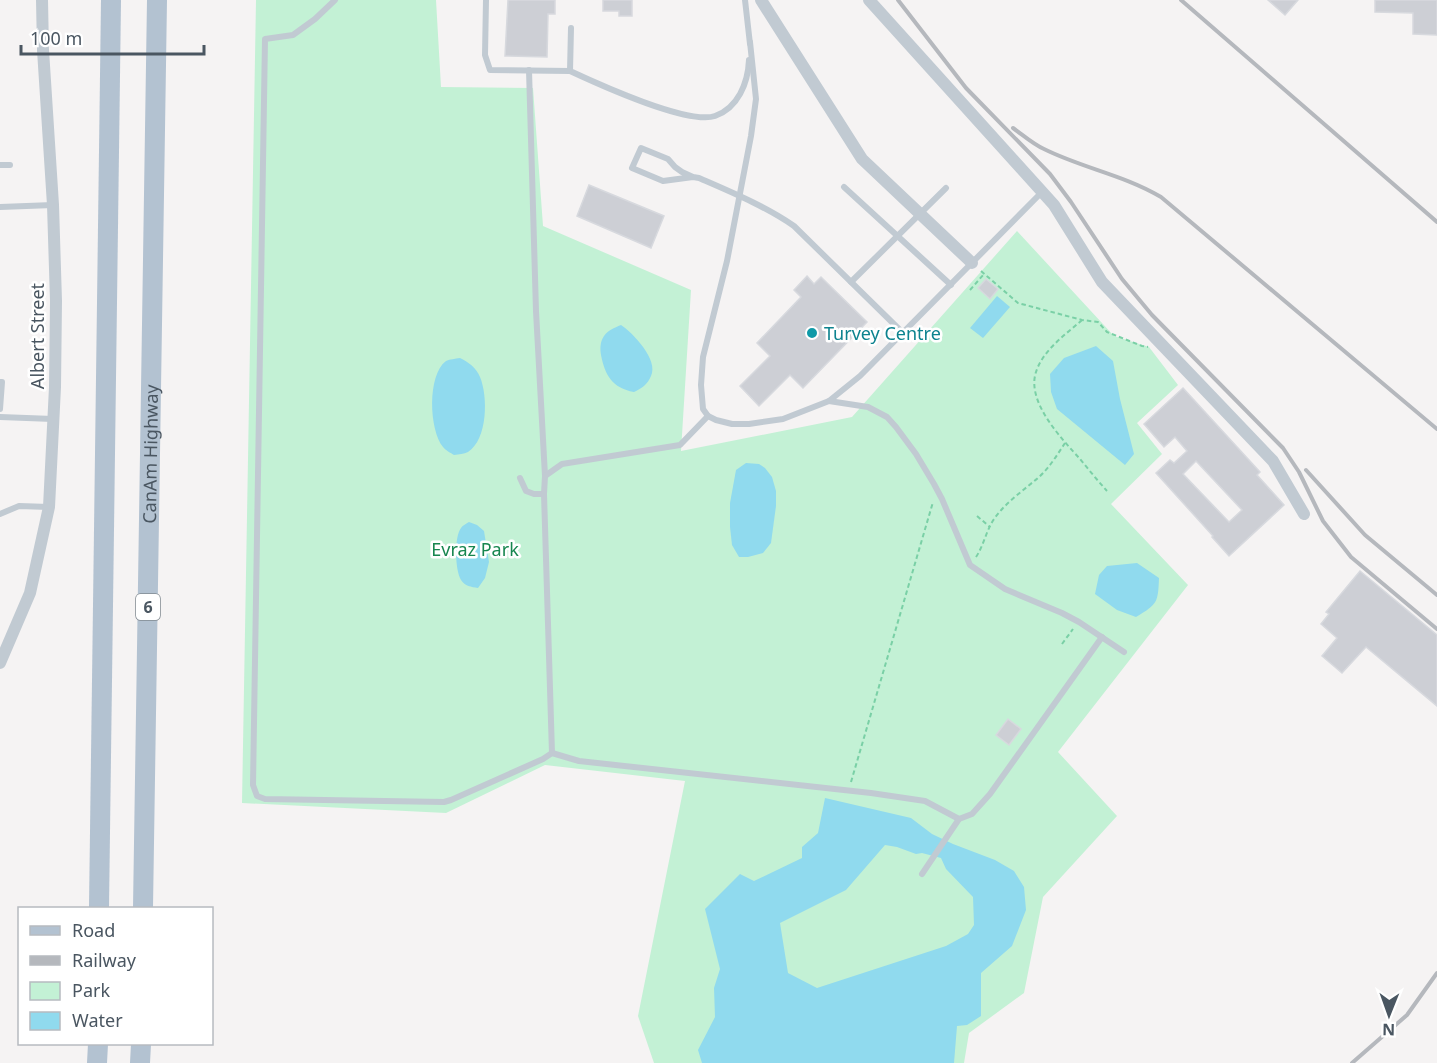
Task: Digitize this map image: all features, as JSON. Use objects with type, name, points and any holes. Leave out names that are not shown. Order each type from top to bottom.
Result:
[{"type":"main road","points":[[99,907],[111,0]]},
{"type":"main road","name":"CanAm Highway","points":[[143,907],[157,0]]},
{"type":"main road","points":[[97,1063],[98,1045]]},
{"type":"main road","points":[[140,1063],[141,1045]]},
{"type":"street","name":"Albert Street","points":[[0,663],[30,593],[49,507],[54,419],[56,301],[42,0]]},
{"type":"street","points":[[761,0],[862,159],[972,263]]},
{"type":"street","points":[[869,0],[1054,205],[1102,282],[1273,461],[1304,514]]},
{"type":"lane","points":[[335,0],[293,35],[265,39],[254,792],[265,799],[444,802],[552,753]]},
{"type":"lane","points":[[486,0],[485,56],[490,70],[570,71],[630,96],[696,118],[714,116],[730,107],[743,90],[749,66],[750,42]]},
{"type":"lane","points":[[745,0],[756,99],[727,261],[704,357],[700,385],[703,410],[708,416],[732,424],[749,424],[783,419],[829,401],[860,376],[1043,192]]},
{"type":"lane","points":[[570,71],[571,27]]},
{"type":"lane","points":[[529,70],[536,311],[545,476],[552,753]]},
{"type":"lane","points":[[693,177],[663,181],[632,168],[641,148],[669,159],[682,172],[740,196],[783,218],[794,226],[903,333]]},
{"type":"lane","points":[[0,165],[10,165]]},
{"type":"lane","points":[[844,187],[951,285]]},
{"type":"lane","points":[[851,282],[946,188]]},
{"type":"lane","points":[[0,207],[53,205]]},
{"type":"lane","points":[[0,382],[2,382],[0,409]]},
{"type":"lane","points":[[829,401],[868,407],[887,417],[896,427],[916,454],[938,491],[970,564],[1005,590],[1062,613],[1124,652]]},
{"type":"lane","points":[[545,476],[562,464],[680,445],[708,416]]},
{"type":"lane","points":[[0,417],[54,419]]},
{"type":"lane","points":[[520,478],[526,491],[544,494]]},
{"type":"lane","points":[[0,514],[19,506],[49,507]]},
{"type":"lane","points":[[923,872],[959,819],[972,814],[990,794],[1102,637]]},
{"type":"lane","points":[[552,753],[579,761],[850,790],[925,801],[959,819]]},
{"type":"path","points":[[972,263],[1018,303],[1098,322],[1107,332],[1142,346],[1148,347],[1156,338]]},
{"type":"path","points":[[970,290],[984,274]]},
{"type":"path","points":[[979,280],[982,283]]},
{"type":"path","points":[[1082,320],[1046,354],[1034,378],[1035,391],[1052,425],[1107,491]]},
{"type":"path","points":[[970,564],[980,551],[994,519],[1019,492],[1048,468],[1065,443]]},
{"type":"path","points":[[850,790],[934,498]]},
{"type":"path","points":[[977,516],[990,527]]},
{"type":"path","points":[[1062,644],[1078,622]]},
{"type":"green space","name":"Evraz Park","points":[[256,0],[436,0],[441,87],[533,88],[543,226],[691,290],[681,451],[852,417],[1017,231],[1114,336],[1149,347],[1178,385],[1137,423],[1162,454],[1111,504],[1188,585],[1058,752],[1117,816],[1043,897],[1024,993],[969,1033],[964,1063],[654,1063],[638,1016],[685,781],[545,765],[446,813],[242,803]]},
{"type":"water","points":[[997,296],[1010,307],[983,338],[970,328]]},
{"type":"water","points":[[621,325],[638,340],[651,362],[650,379],[634,392],[620,387],[611,380],[601,355],[604,336]]},
{"type":"water","points":[[1096,346],[1113,361],[1134,454],[1125,465],[1057,409],[1051,392],[1050,374],[1064,358]]},
{"type":"water","points":[[460,358],[472,365],[480,377],[485,406],[483,428],[475,446],[468,452],[454,455],[444,448],[438,439],[432,403],[433,390],[440,368],[446,361]]},
{"type":"water","points":[[746,463],[759,464],[772,477],[776,491],[776,506],[771,543],[763,553],[739,557],[732,545],[730,503],[736,470]]},
{"type":"water","points":[[469,522],[484,531],[489,562],[485,578],[478,588],[468,586],[463,582],[457,569],[457,539],[461,528]]},
{"type":"water","points":[[1137,563],[1159,578],[1155,602],[1136,617],[1117,610],[1095,594],[1099,575],[1107,566]]},
{"type":"water","points":[[825,798],[911,818],[932,834],[995,860],[1014,871],[1024,887],[1026,910],[1012,946],[981,973],[981,1016],[967,1025],[957,1026],[954,1063],[702,1063],[698,1050],[715,1017],[714,988],[720,969],[705,909],[740,874],[754,881],[802,858],[802,847],[818,833]],"holes":[[[885,845],[916,854],[922,853],[941,858],[946,869],[973,897],[974,925],[968,934],[946,946],[817,988],[788,973],[780,923],[846,890]]]},
{"type":"building","points":[[508,0],[555,0],[555,14],[548,14],[547,57],[505,56]]},
{"type":"building","points":[[603,0],[632,0],[632,16],[619,16],[619,11],[603,11]]},
{"type":"building","points":[[1268,0],[1298,0],[1285,15]]},
{"type":"building","points":[[1375,0],[1437,0],[1437,35],[1413,34],[1413,13],[1375,12]]},
{"type":"building","points":[[589,185],[664,216],[651,248],[577,216]]},
{"type":"building","name":"Turvey Centre","points":[[807,276],[814,284],[821,277],[867,322],[803,388],[790,375],[759,406],[740,386],[770,356],[757,343],[801,297],[794,290]]},
{"type":"building","points":[[986,279],[998,289],[990,299],[978,288]]},
{"type":"building","points":[[1183,388],[1260,472],[1257,475],[1284,505],[1229,556],[1156,473],[1170,460],[1174,463],[1187,451],[1175,437],[1164,447],[1144,424]],"holes":[[[1196,461],[1242,510],[1229,522],[1183,474]]]},
{"type":"building","points":[[1360,571],[1437,635],[1437,706],[1366,647],[1342,673],[1322,656],[1337,638],[1321,624],[1329,614],[1326,612]]},
{"type":"building","points":[[1008,719],[1021,729],[1009,745],[996,735]]},
{"type":"railway","points":[[898,0],[966,88],[1050,174],[1122,279],[1152,315],[1283,448],[1299,472],[1323,521],[1351,557],[1437,629]]},
{"type":"railway","points":[[1181,0],[1437,222]]},
{"type":"railway","points":[[1013,128],[1044,149],[1147,189],[1161,197],[1437,429]]},
{"type":"railway","points":[[1306,470],[1365,535],[1437,595]]},
{"type":"railway","points":[[1352,1063],[1407,1015],[1437,973]]},
{"type":"place","name":"Turvey Centre","points":[[812,333]]}]
